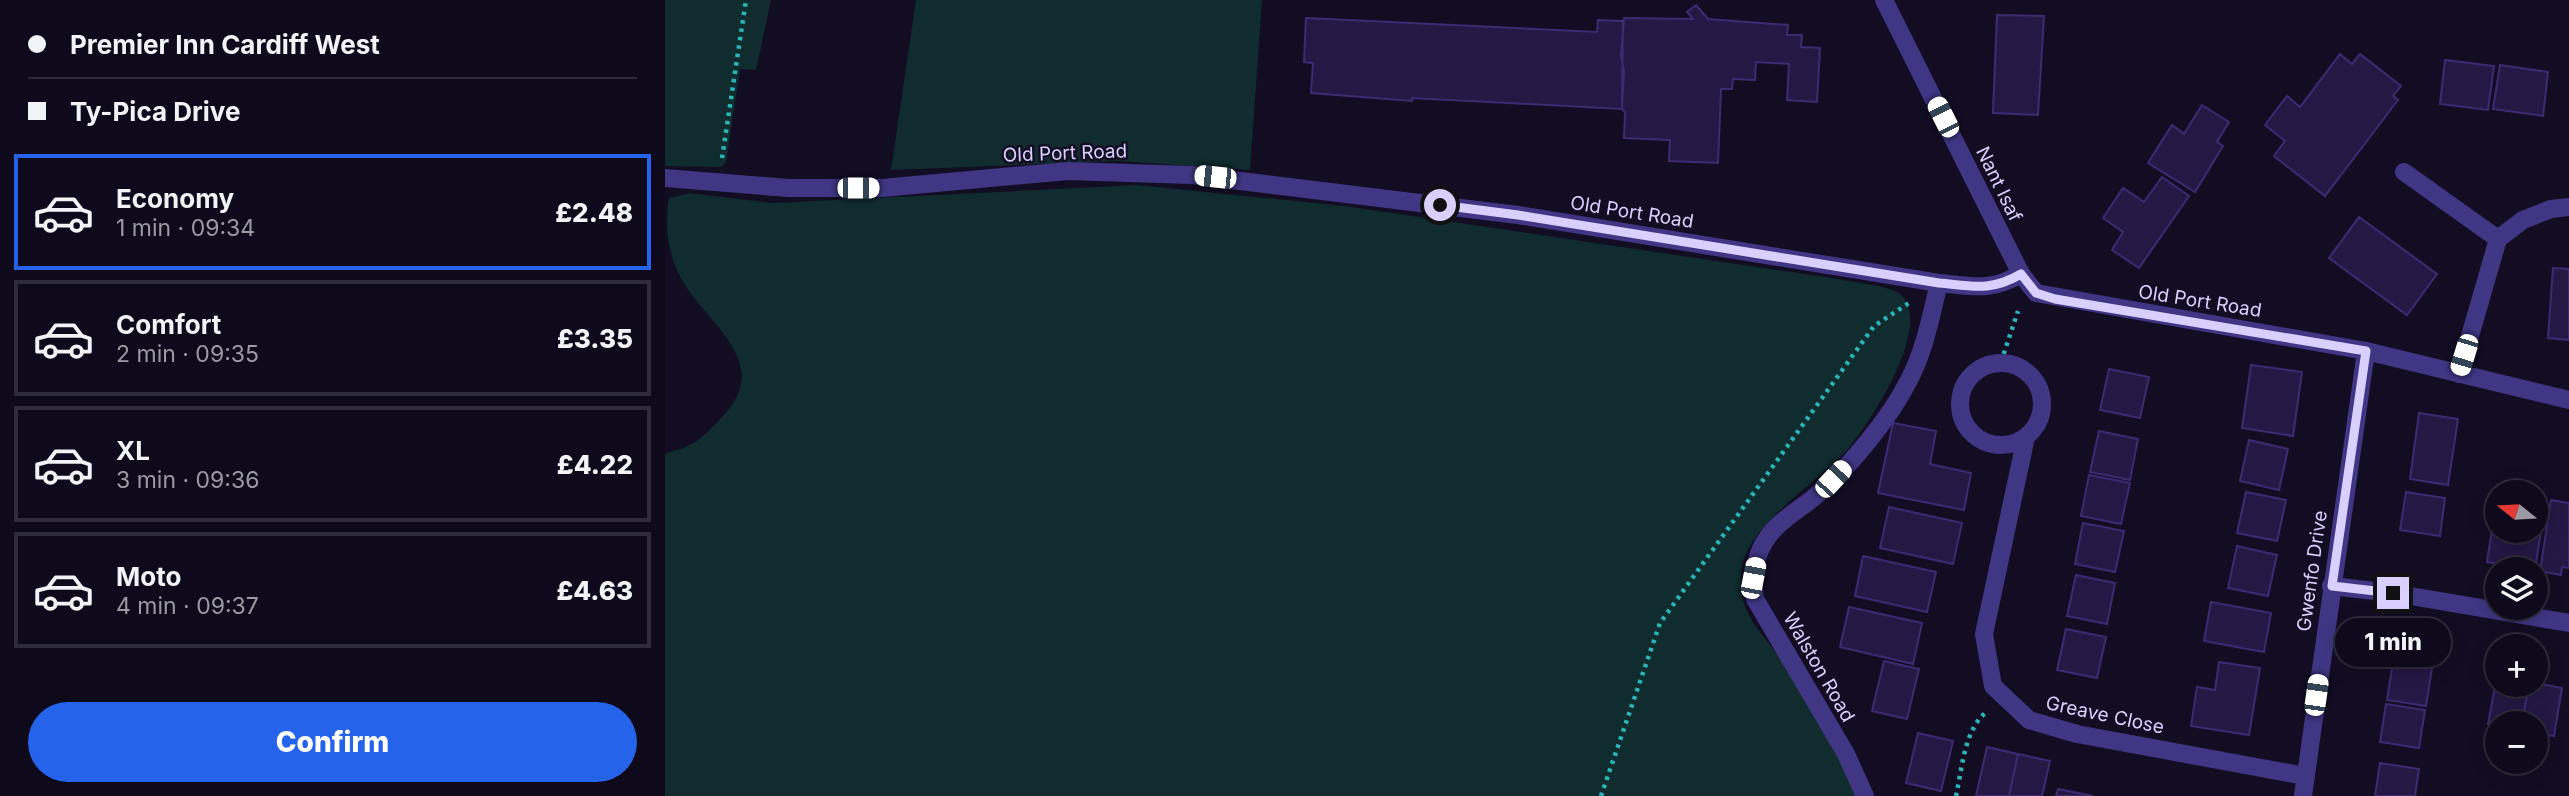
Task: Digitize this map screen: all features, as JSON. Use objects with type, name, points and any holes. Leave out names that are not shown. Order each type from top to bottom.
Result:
[{"type":"street","name":"Nant Isaf","points":[[1884,0],[2021,274]]},
{"type":"street","name":"Old Port Road","points":[[665,178],[788,188],[882,188],[1068,171],[1137,171],[1192,175],[1518,215],[1939,283],[1985,287],[2002,285],[2021,274],[2036,293],[2055,299],[2366,351],[2569,400]]},
{"type":"street","points":[[2404,172],[2498,239]]},
{"type":"street","points":[[2459,374],[2498,239],[2523,220],[2551,209],[2569,207]]},
{"type":"street","name":"Walston Road","points":[[1865,796],[1828,722],[1755,600],[1753,578],[1757,556],[1770,533],[1821,492],[1846,465],[1875,431],[1909,380],[1926,335],[1939,283]]},
{"type":"street","name":"Gwenfo Drive","points":[[2303,796],[2366,351]]},
{"type":"street","points":[[2001,362],[1987,365],[1970,377],[1960,396],[1960,411],[1965,424],[1974,435],[1986,442],[2000,445],[2014,443],[2026,437]]},
{"type":"street","name":"Greave Close","points":[[2001,362],[2025,370],[2040,391],[2041,416],[2026,437],[1984,635],[1993,686],[2029,720],[2077,734],[2305,776]]},
{"type":"street","points":[[2332,586],[2393,593],[2569,623]]},
{"type":"path","points":[[721,167],[746,0]]},
{"type":"path","points":[[2001,362],[2017,312]]},
{"type":"path","points":[[1956,796],[1966,748],[1976,721],[2003,695]]},
{"type":"green space","points":[[665,0],[771,0],[756,70],[740,69],[726,162],[721,167],[665,166]]},
{"type":"green space","points":[[916,0],[1262,0],[1250,170],[1120,161],[891,170]]},
{"type":"green space","points":[[1137,185],[1345,206],[1838,279],[1880,287],[1900,294],[1909,308],[1910,328],[1905,350],[1883,397],[1847,450],[1766,524],[1744,559],[1741,577],[1749,616],[1803,694],[1857,796],[665,796],[665,454],[697,441],[708,432],[736,397],[741,378],[739,361],[731,344],[693,296],[673,260],[668,240],[669,198],[690,193],[773,203]]},
{"type":"building","points":[[1696,5],[1708,19],[1788,25],[1787,35],[1802,35],[1801,47],[1820,48],[1817,102],[1787,100],[1789,64],[1756,62],[1755,80],[1733,79],[1732,89],[1721,89],[1718,163],[1669,161],[1670,140],[1624,138],[1624,71],[1621,57],[1624,18],[1693,19],[1687,12]]},
{"type":"building","points":[[1997,15],[2044,16],[2038,115],[1993,113]]},
{"type":"building","points":[[1306,18],[1597,32],[1598,20],[1623,21],[1622,109],[1412,98],[1412,101],[1311,93],[1313,63],[1304,62]]},
{"type":"building","points":[[2340,54],[2352,64],[2360,54],[2401,86],[2393,96],[2398,100],[2325,196],[2274,156],[2285,141],[2265,125],[2287,96],[2300,107]]},
{"type":"building","points":[[2445,60],[2494,66],[2488,110],[2440,104]]},
{"type":"building","points":[[2500,65],[2548,72],[2543,116],[2493,109]]},
{"type":"building","points":[[2202,105],[2229,122],[2217,142],[2223,146],[2195,192],[2148,163],[2172,125],[2184,134]]},
{"type":"building","points":[[2162,177],[2189,196],[2139,268],[2112,250],[2123,232],[2103,218],[2123,188],[2144,202]]},
{"type":"building","points":[[2359,217],[2437,274],[2407,315],[2329,258]]},
{"type":"building","points":[[2553,268],[2569,269],[2569,340],[2548,338]]},
{"type":"building","points":[[2251,365],[2302,372],[2293,436],[2242,428]]},
{"type":"building","points":[[2109,369],[2149,377],[2140,418],[2100,410]]},
{"type":"building","points":[[2419,413],[2458,419],[2448,485],[2410,479]]},
{"type":"building","points":[[1893,423],[1936,431],[1930,464],[1971,473],[1964,510],[1878,493]]},
{"type":"building","points":[[2099,431],[2138,439],[2130,480],[2090,472]]},
{"type":"building","points":[[2249,440],[2288,449],[2279,490],[2240,481]]},
{"type":"building","points":[[2089,475],[2130,483],[2121,524],[2081,516]]},
{"type":"building","points":[[2246,492],[2286,500],[2277,541],[2237,533]]},
{"type":"building","points":[[2406,492],[2445,498],[2440,536],[2400,530]]},
{"type":"building","points":[[2551,500],[2569,503],[2569,568],[2562,567],[2561,575],[2548,573],[2548,557],[2542,557],[2544,543],[2548,543]]},
{"type":"building","points":[[1889,507],[1962,523],[1953,564],[1880,548]]},
{"type":"building","points":[[2083,523],[2124,531],[2115,572],[2075,564]]},
{"type":"building","points":[[2490,543],[2539,543],[2537,557],[2488,557]]},
{"type":"building","points":[[2237,546],[2277,555],[2268,596],[2228,588]]},
{"type":"building","points":[[1863,556],[1936,572],[1927,612],[1855,596]]},
{"type":"building","points":[[2076,575],[2115,583],[2107,624],[2067,616]]},
{"type":"building","points":[[2211,602],[2271,613],[2264,652],[2204,641]]},
{"type":"building","points":[[1849,607],[1922,623],[1913,664],[1840,647]]},
{"type":"building","points":[[2066,629],[2106,637],[2097,678],[2057,670]]},
{"type":"building","points":[[1884,661],[1919,669],[1907,719],[1872,711]]},
{"type":"building","points":[[2219,662],[2260,668],[2249,735],[2191,726],[2197,687],[2215,690]]},
{"type":"building","points":[[2393,662],[2432,668],[2426,706],[2387,700]]},
{"type":"building","points":[[2548,685],[2562,688],[2554,736],[2548,735],[2548,711],[2524,711],[2527,697],[2548,697]]},
{"type":"building","points":[[2493,697],[2527,697],[2524,711],[2490,711]]},
{"type":"building","points":[[2386,704],[2425,710],[2419,748],[2380,742]]},
{"type":"building","points":[[1918,733],[1953,741],[1941,791],[1906,783]]},
{"type":"building","points":[[1987,747],[2018,754],[2009,796],[1976,796]]},
{"type":"building","points":[[2018,754],[2050,761],[2042,796],[2009,796]]},
{"type":"building","points":[[2380,763],[2419,769],[2415,796],[2375,796]]},
{"type":"building","points":[[2058,789],[2093,796],[2056,796]]},
{"type":"route","points":[[1440,205],[1518,215],[1939,283],[1985,287],[2002,285],[2021,274],[2036,293],[2055,299],[2366,351],[2332,586],[2393,593]]}]
